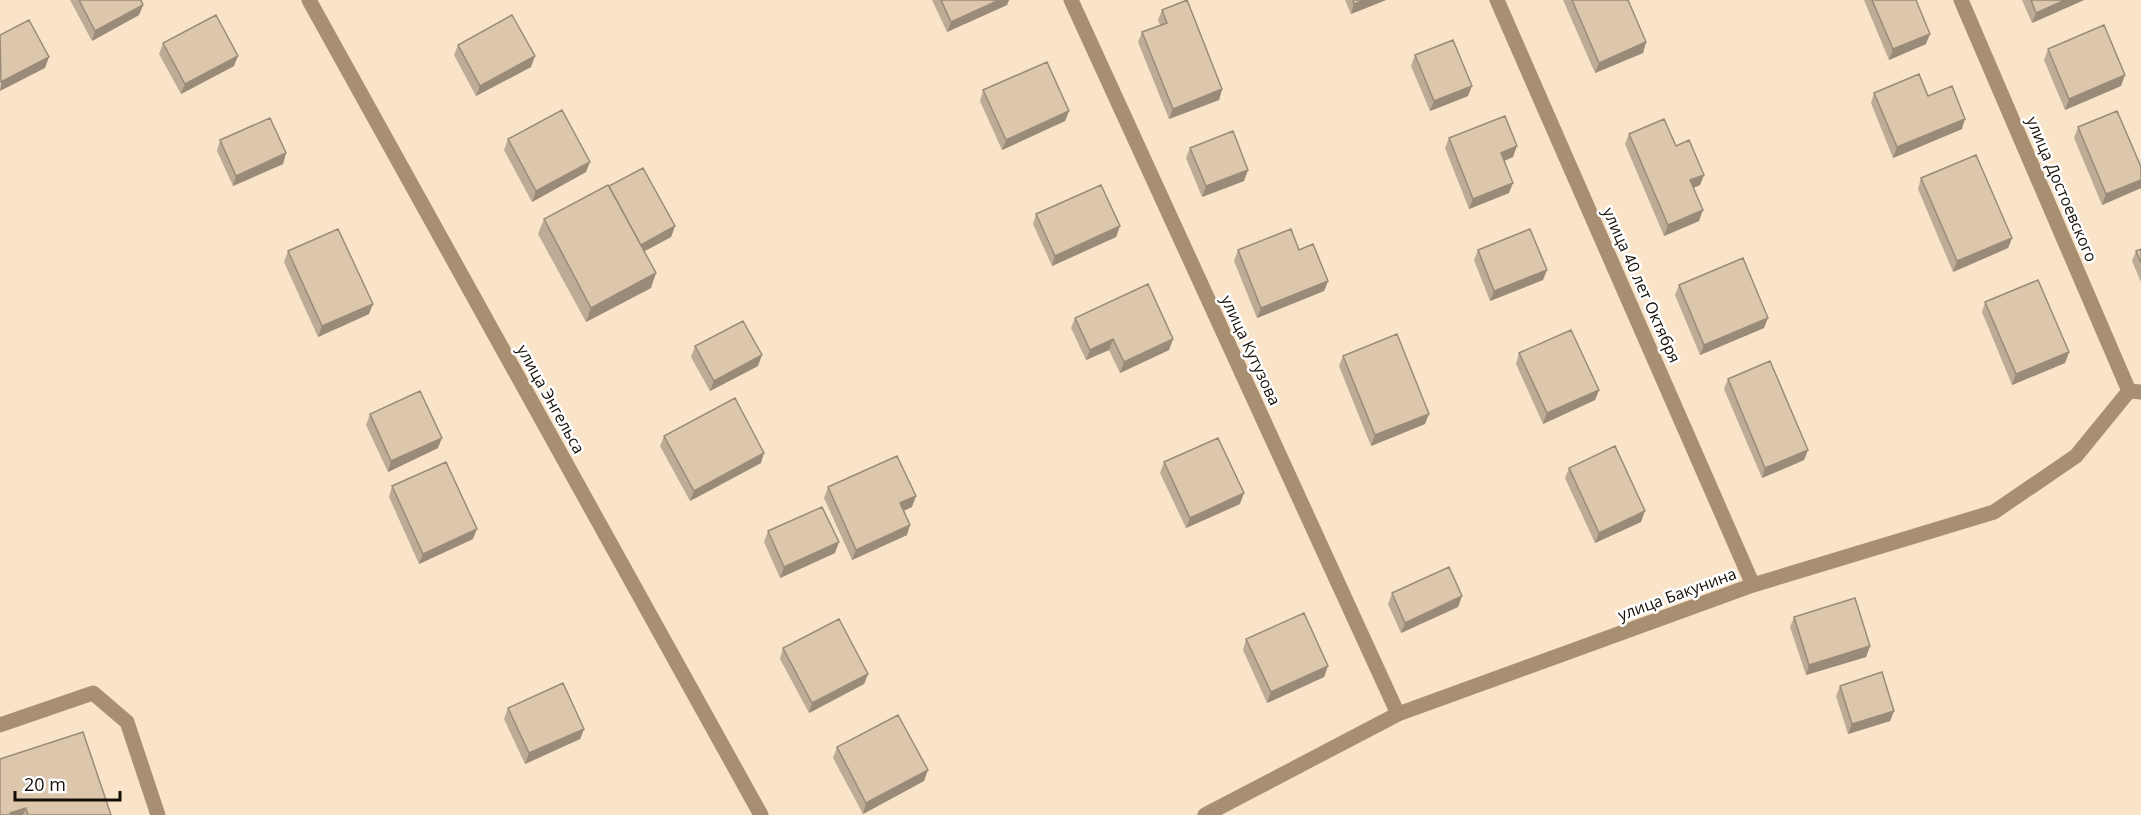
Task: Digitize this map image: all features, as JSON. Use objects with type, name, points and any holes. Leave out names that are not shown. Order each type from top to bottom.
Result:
[{"type":"street","name":"улица Энгельса","points":[[309,0],[761,815]]},
{"type":"street","name":"улица Кутузова","points":[[1071,0],[1398,714]]},
{"type":"street","name":"улица 40 лет Октября","points":[[1497,0],[1753,585]]},
{"type":"street","name":"улица Достоевского","points":[[1961,0],[2135,392]]},
{"type":"street","name":"улица Бакунина","points":[[1204,815],[1398,714],[1753,585],[1994,512],[2076,456],[2135,392]]},
{"type":"street","points":[[0,725],[93,693],[127,722],[158,815]]},
{"type":"building","points":[[79,0],[141,0],[143,5],[95,31]]},
{"type":"building","points":[[941,0],[999,0],[951,22]]},
{"type":"building","points":[[1187,0],[1222,89],[1173,109],[1142,32],[1167,23],[1162,10]]},
{"type":"building","points":[[1572,0],[1628,0],[1646,42],[1599,63]]},
{"type":"building","points":[[1872,0],[1916,0],[1930,34],[1893,49]]},
{"type":"building","points":[[2031,0],[2065,0],[2036,13]]},
{"type":"building","points":[[216,15],[238,56],[185,84],[163,43]]},
{"type":"building","points":[[512,15],[535,56],[480,86],[458,45]]},
{"type":"building","points":[[29,20],[49,57],[1,82],[0,35]]},
{"type":"building","points":[[2104,25],[2125,75],[2069,99],[2048,49]]},
{"type":"building","points":[[1453,40],[1472,86],[1434,101],[1415,55]]},
{"type":"building","points":[[1047,62],[1069,111],[1006,140],[983,90]]},
{"type":"building","points":[[1919,74],[1928,96],[1952,86],[1965,119],[1897,147],[1874,93]]},
{"type":"building","points":[[562,110],[590,162],[536,191],[508,139]]},
{"type":"building","points":[[2117,111],[2141,167],[2141,180],[2106,194],[2078,127]]},
{"type":"building","points":[[1505,116],[1517,146],[1501,153],[1513,183],[1473,199],[1449,138]]},
{"type":"building","points":[[270,118],[286,153],[236,176],[220,140]]},
{"type":"building","points":[[1664,119],[1676,146],[1689,140],[1704,175],[1690,180],[1703,210],[1668,225],[1629,134]]},
{"type":"building","points":[[1233,131],[1248,170],[1206,186],[1190,148]]},
{"type":"building","points":[[1976,155],[2012,238],[1957,261],[1921,178]]},
{"type":"building","points":[[643,168],[675,226],[641,245],[609,186]]},
{"type":"building","points":[[608,185],[656,273],[591,308],[544,219]]},
{"type":"building","points":[[1101,185],[1120,226],[1055,256],[1036,214]]},
{"type":"building","points":[[338,229],[373,304],[322,326],[288,251]]},
{"type":"building","points":[[1291,229],[1299,250],[1313,244],[1328,281],[1261,308],[1238,250]]},
{"type":"building","points":[[1530,229],[1547,270],[1494,291],[1478,250]]},
{"type":"building","points":[[2141,249],[2141,263],[2136,251]]},
{"type":"building","points":[[1743,258],[1768,318],[1704,345],[1679,285]]},
{"type":"building","points":[[2038,280],[2069,352],[2016,374],[1985,302]]},
{"type":"building","points":[[1148,284],[1173,339],[1124,362],[1113,339],[1090,350],[1075,318]]},
{"type":"building","points":[[743,321],[762,355],[714,381],[695,346]]},
{"type":"building","points":[[1571,330],[1599,390],[1547,413],[1519,353]]},
{"type":"building","points":[[1397,334],[1429,414],[1375,435],[1343,356]]},
{"type":"building","points":[[1770,361],[1808,450],[1765,468],[1728,379]]},
{"type":"building","points":[[420,391],[442,438],[391,461],[370,414]]},
{"type":"building","points":[[735,398],[764,453],[694,491],[664,436]]},
{"type":"building","points":[[1218,438],[1244,493],[1190,518],[1164,462]]},
{"type":"building","points":[[1615,446],[1645,511],[1599,533],[1569,468]]},
{"type":"building","points":[[897,456],[916,496],[900,503],[910,525],[856,550],[828,487]]},
{"type":"building","points":[[446,462],[477,529],[423,554],[392,486]]},
{"type":"building","points":[[822,507],[839,542],[784,567],[768,531]]},
{"type":"building","points":[[1449,567],[1462,596],[1405,623],[1392,593]]},
{"type":"building","points":[[1855,598],[1870,646],[1809,665],[1794,617]]},
{"type":"building","points":[[1304,613],[1328,666],[1271,692],[1246,639]]},
{"type":"building","points":[[839,619],[868,674],[812,703],[783,648]]},
{"type":"building","points":[[1882,672],[1894,711],[1852,724],[1840,686]]},
{"type":"building","points":[[563,683],[584,729],[529,753],[508,708]]},
{"type":"building","points":[[898,715],[928,770],[866,803],[837,747]]},
{"type":"building","points":[[83,732],[111,815],[28,815],[26,808],[10,813],[11,815],[0,815],[0,759]]}]
